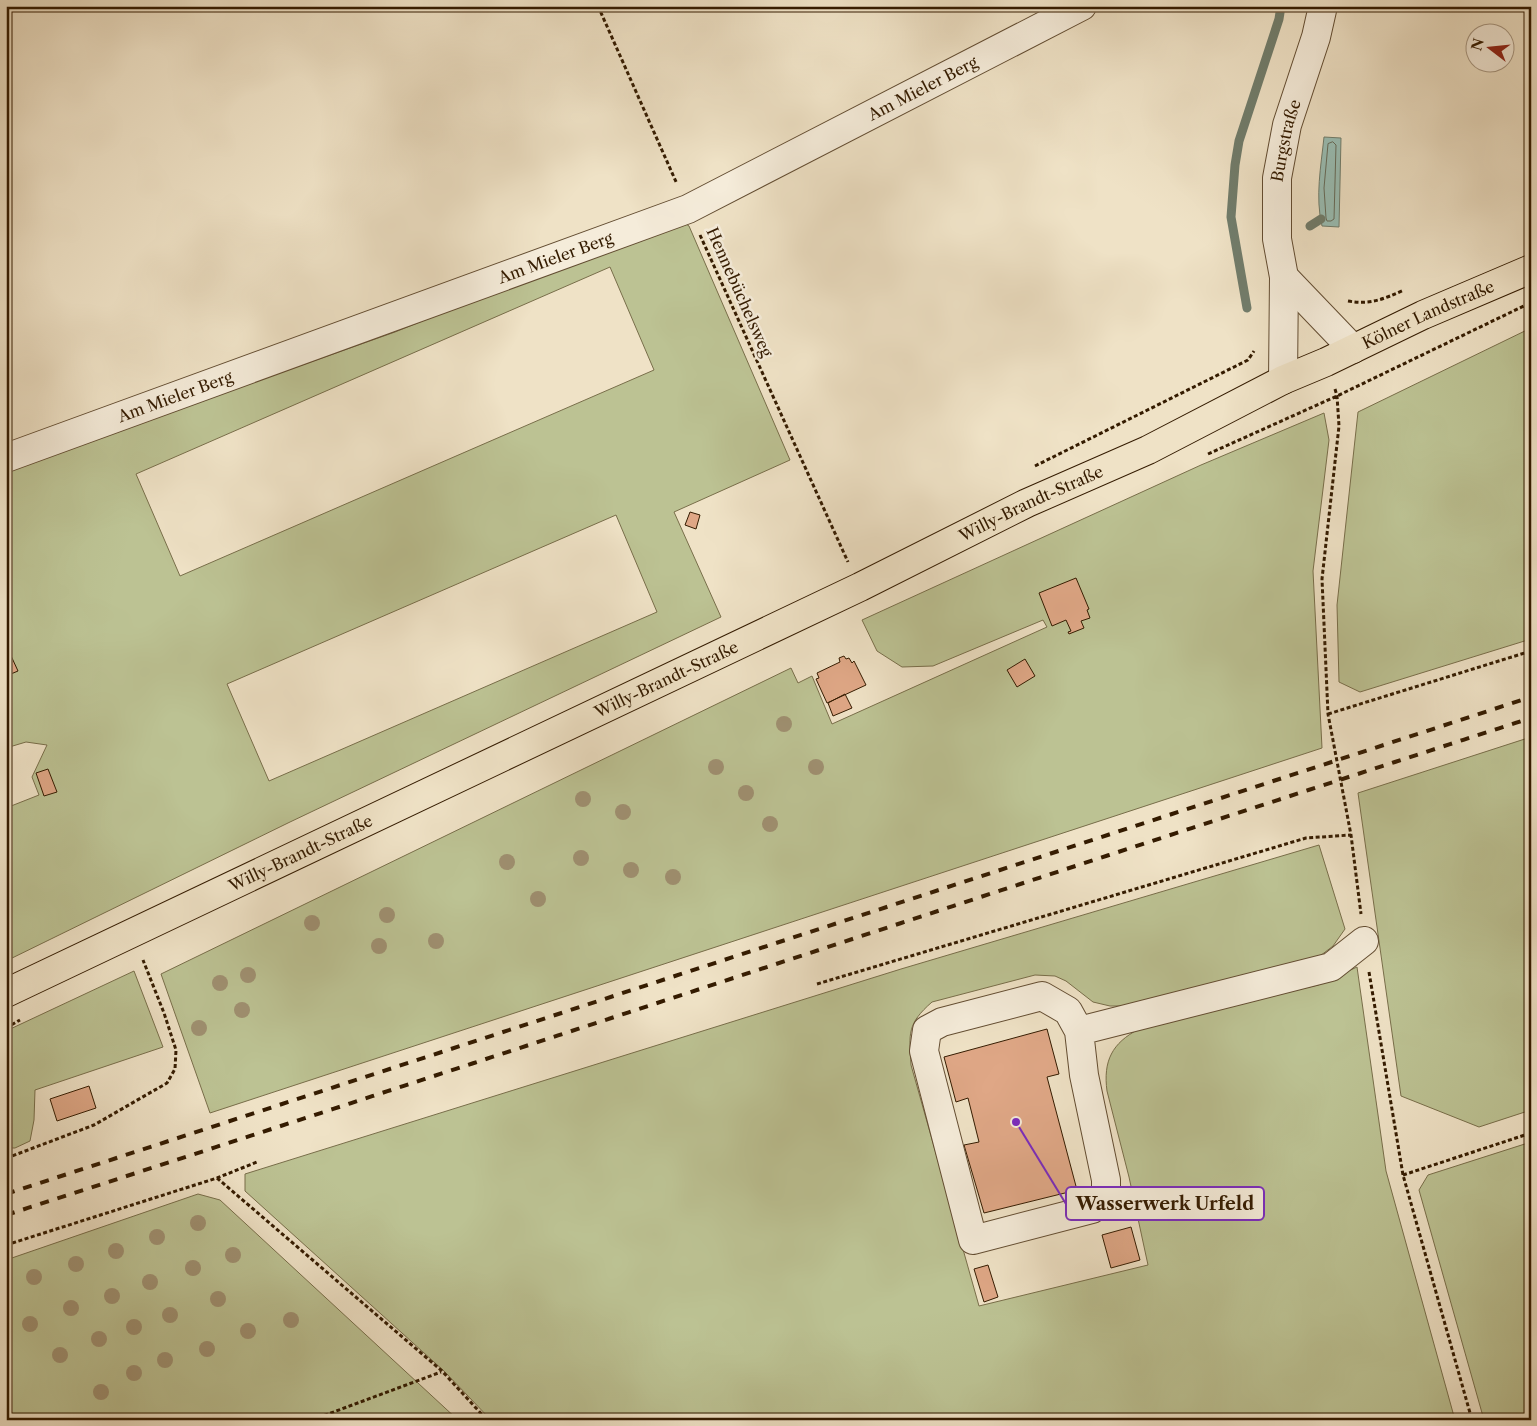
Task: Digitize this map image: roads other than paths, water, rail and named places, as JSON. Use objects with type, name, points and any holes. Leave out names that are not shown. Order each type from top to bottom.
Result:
[{"type":"main road","name":"Kölner Landstraße","points":[[1326,362],[1422,315],[1531,269]]},
{"type":"main road","name":"Willy-Brandt-Straße","points":[[6,993],[860,587],[1027,503],[1148,450],[1283,380],[1326,362]]},
{"type":"street","name":"Am Mieler Berg","points":[[6,458],[688,209],[1082,6]]},
{"type":"street","name":"Burgstraße","points":[[1283,380],[1284,277],[1277,239],[1277,178],[1287,125],[1316,37],[1323,6]]},
{"type":"street","points":[[1284,277],[1353,349]]},
{"type":"street","points":[[1079,1031],[1331,967],[1364,941]]},
{"type":"street","points":[[1042,996],[1068,1011],[1079,1031],[1084,1075],[1106,1180],[1106,1199],[1092,1209],[974,1240],[924,1050],[926,1030],[942,1022],[1042,996]]},
{"type":"water","points":[[1324,137],[1341,138],[1339,227],[1322,226],[1320,215],[1319,182]]},
{"type":"waterway","points":[[1247,308],[1231,217],[1235,165],[1239,141],[1279,19],[1281,6]]},
{"type":"waterway","points":[[1310,226],[1321,219]]},
{"type":"railway","points":[[6,1194],[1531,697]]},
{"type":"railway","points":[[6,1215],[1531,718]]},
{"type":"place","name":"Wasserwerk Urfeld","points":[[1016,1122]]}]
